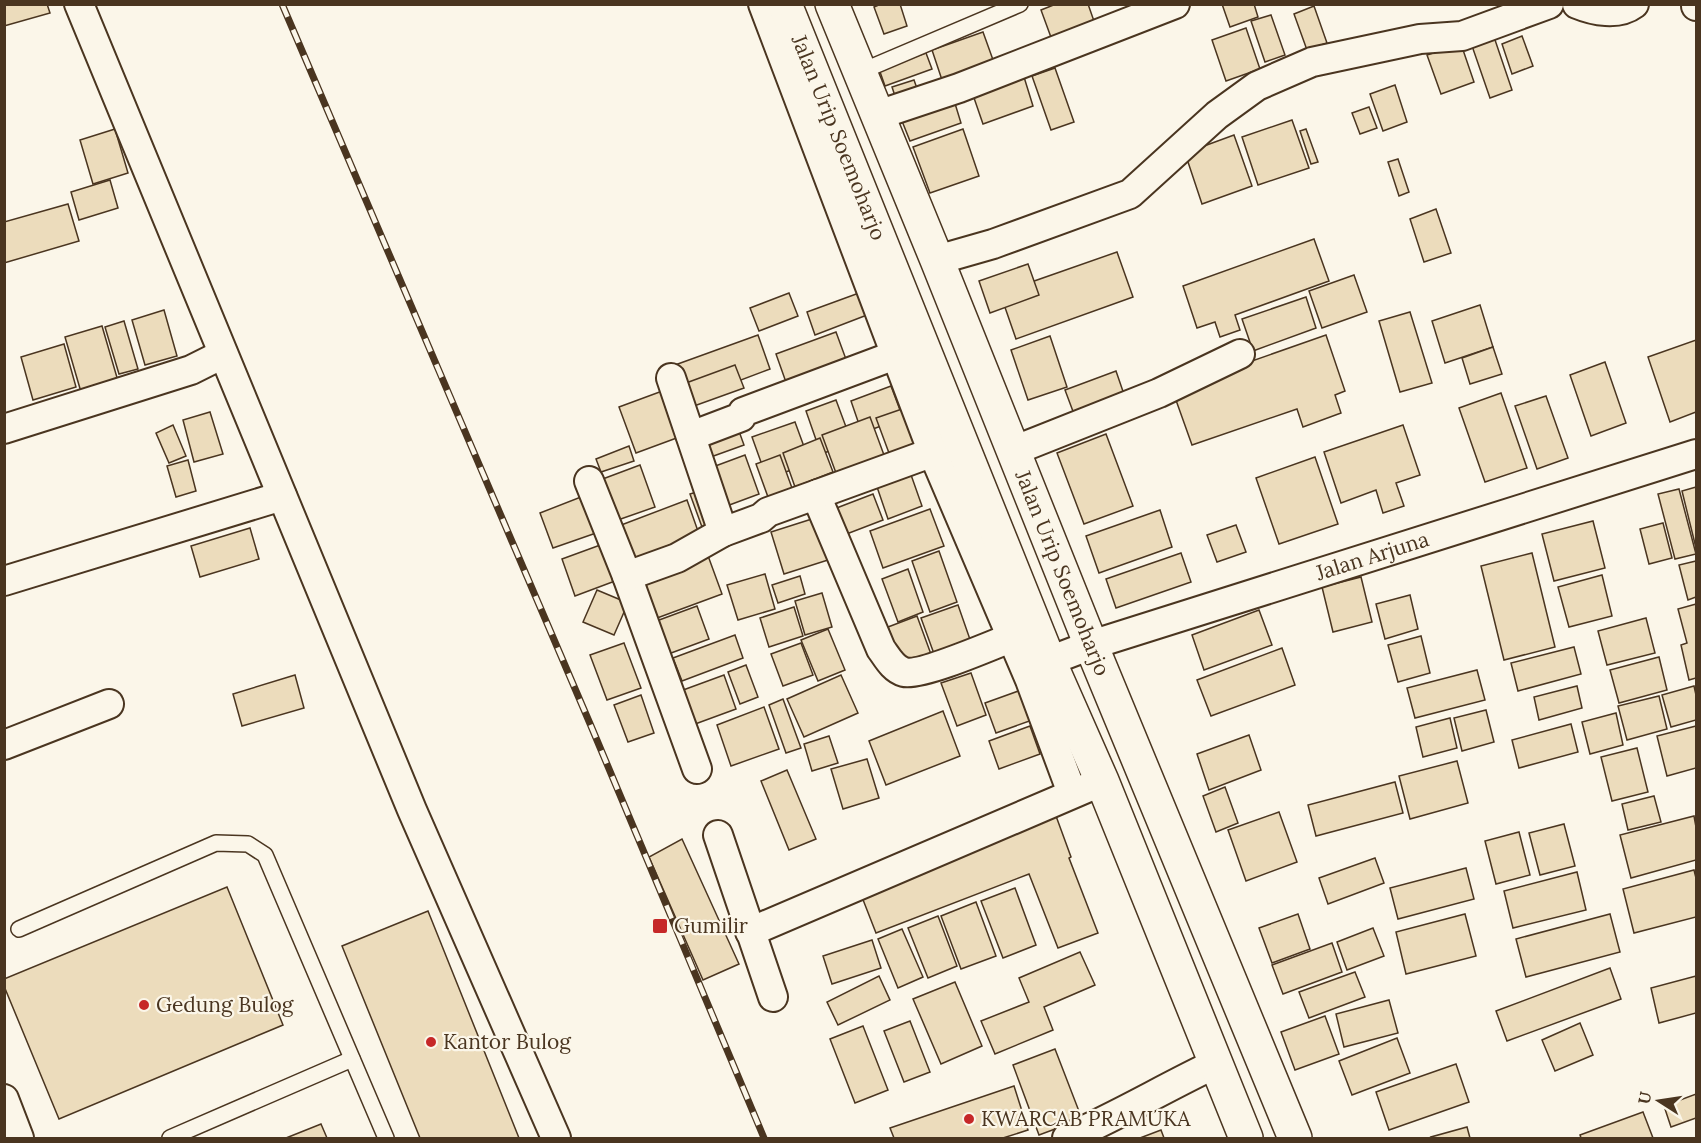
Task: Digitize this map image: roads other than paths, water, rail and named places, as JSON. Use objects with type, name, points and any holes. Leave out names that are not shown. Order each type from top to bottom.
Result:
[{"type":"highway","name":"Jalan Urip Soemoharjo","points":[[785,4],[909,350],[947,447],[1023,632],[1049,661],[1102,781],[1246,1138]]},
{"type":"highway","name":"Jalan Urip Soemoharjo","points":[[832,4],[866,70],[1295,1138]]},
{"type":"street","points":[[79,4],[443,882],[556,1138]]},
{"type":"street","points":[[691,436],[741,417],[743,412],[909,350],[763,4]]},
{"type":"street","points":[[848,4],[866,70]]},
{"type":"street","points":[[883,113],[960,88],[1175,4]]},
{"type":"street","points":[[941,258],[993,244],[1130,194],[1217,115],[1257,86],[1312,62],[1420,39],[1461,36],[1549,4]]},
{"type":"street","points":[[1577,4],[1597,11],[1611,12],[1629,8],[1634,4]]},
{"type":"street","points":[[4,429],[192,370],[223,354]]},
{"type":"street","points":[[1018,449],[1159,393],[1240,354]]},
{"type":"street","points":[[671,378],[723,532]]},
{"type":"street","points":[[627,576],[677,558],[723,532],[761,518],[768,512],[947,447]]},
{"type":"street","name":"Jalan Arjuna","points":[[1049,661],[1096,644],[1696,454]]},
{"type":"street","points":[[589,481],[627,576],[697,769]]},
{"type":"street","points":[[818,494],[821,507],[881,649],[889,662],[898,669],[910,672],[942,665],[1023,632],[1030,680],[1072,793]]},
{"type":"street","points":[[4,580],[282,496]]},
{"type":"street","points":[[4,745],[108,704]]},
{"type":"street","points":[[750,932],[1102,781]]},
{"type":"street","points":[[718,835],[773,997]]},
{"type":"street","points":[[1067,1138],[1217,1063]]},
{"type":"street","points":[[4,1100],[19,1138]]},
{"type":"lane","points":[[866,70],[1020,4]]},
{"type":"lane","points":[[19,929],[216,843],[248,844],[265,855],[386,1138]]},
{"type":"lane","points":[[170,1138],[352,1059]]},
{"type":"railway","points":[[282,4],[591,726],[764,1138]]},
{"type":"place","name":"Gumilir","points":[[660,926]]},
{"type":"place","name":"Gedung Bulog","points":[[144,1005]]},
{"type":"place","name":"Kantor Bulog","points":[[431,1042]]},
{"type":"place","name":"KWARCAB PRAMUKA","points":[[969,1119]]}]
